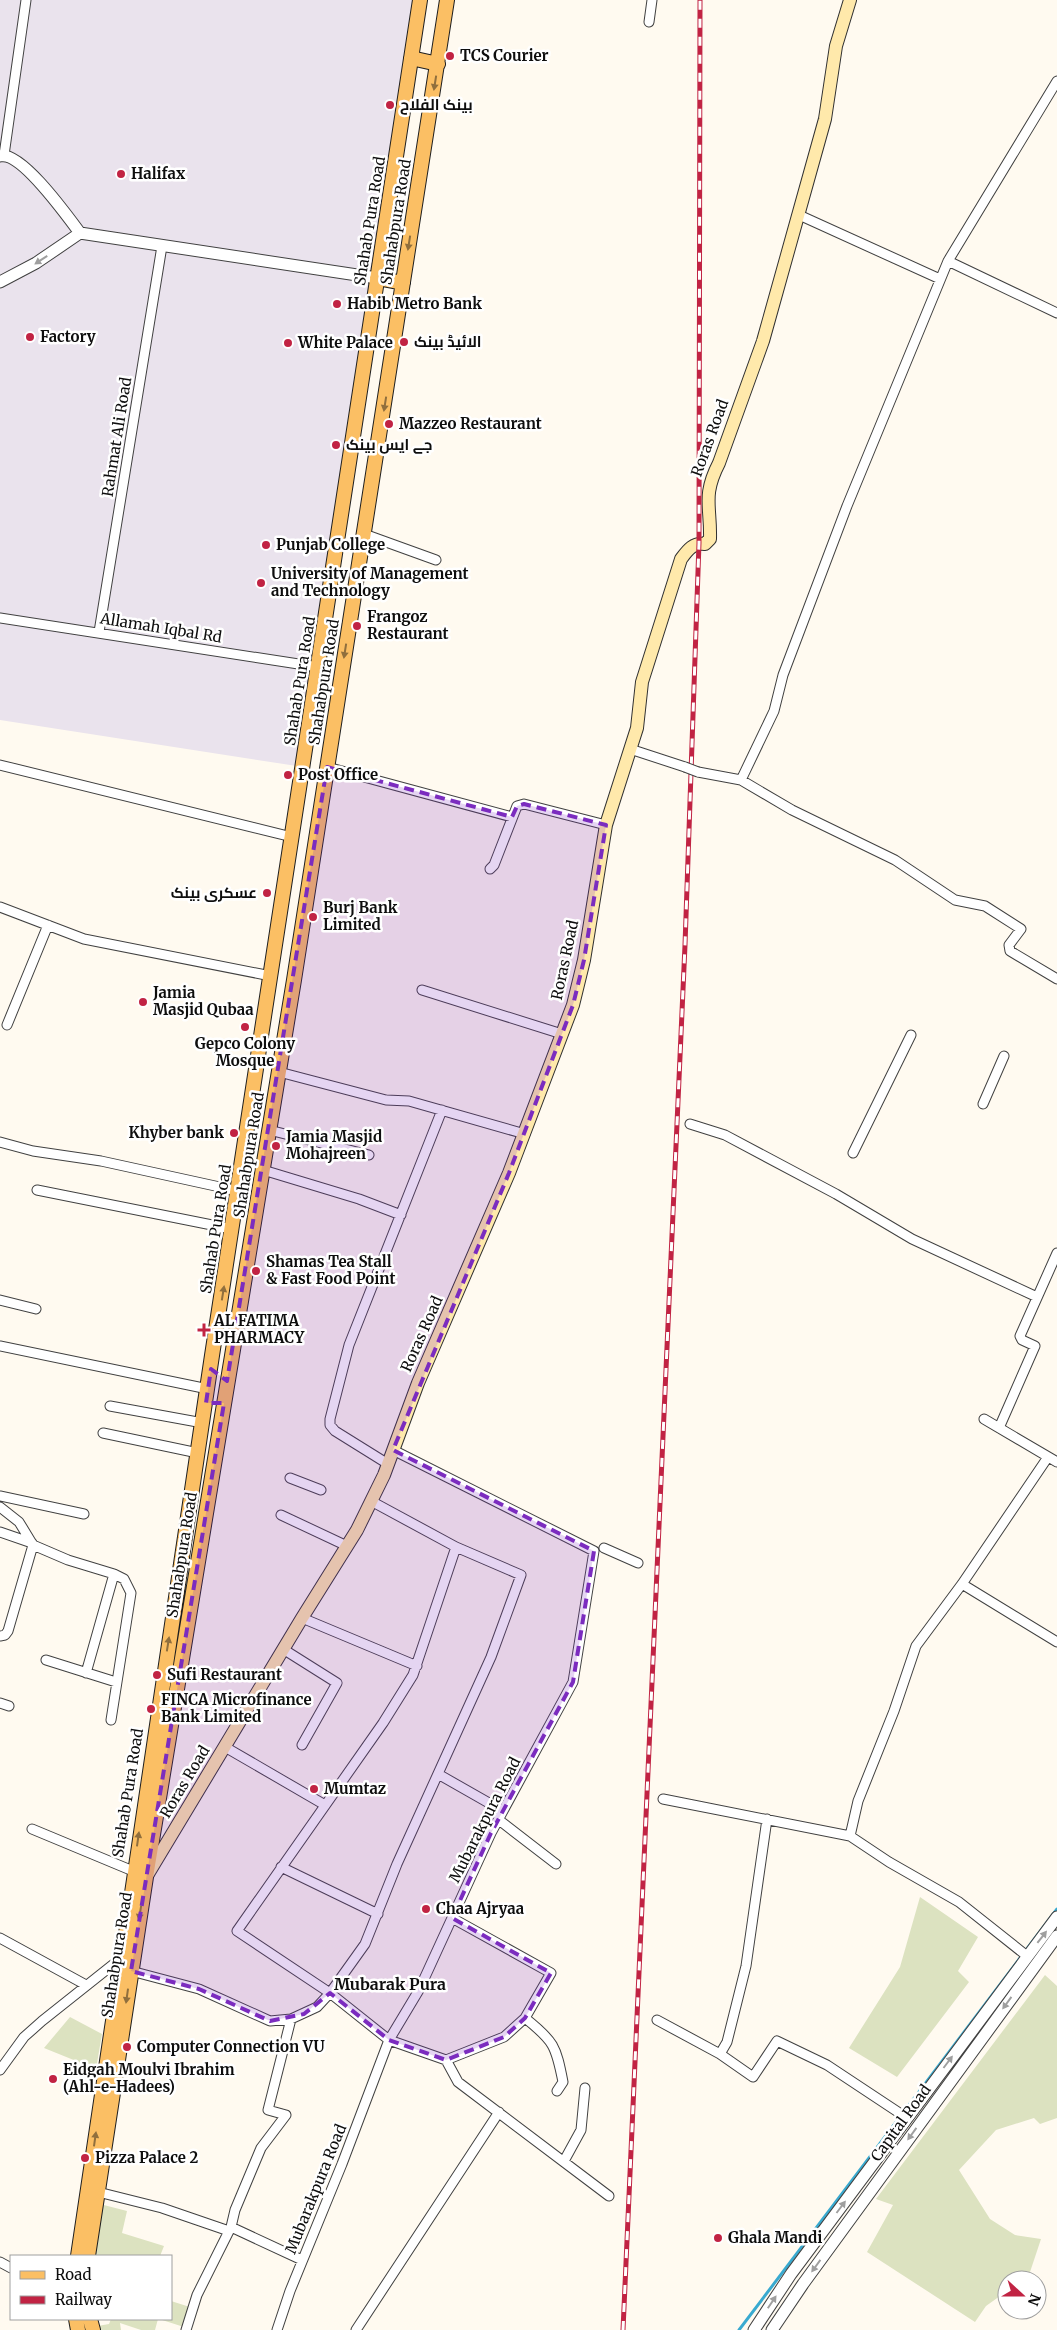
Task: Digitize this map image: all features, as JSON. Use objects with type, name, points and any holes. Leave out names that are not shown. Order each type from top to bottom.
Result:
[{"type":"main road","name":"Shahab Pura Road","points":[[78,2255],[133,1871],[420,0]]},
{"type":"main road","name":"Shahabpura Road","points":[[88,2255],[146,1877],[279,1072],[438,64],[446,0]]},
{"type":"main road","name":"Roras Road","points":[[146,1877],[347,1546],[371,1501],[388,1464],[418,1383],[525,1134],[572,1005],[584,960],[606,825],[637,728],[642,682],[679,564],[689,549],[699,543],[705,544],[710,539],[707,494],[711,478],[719,464],[763,341],[825,119],[836,46],[850,0]]},
{"type":"main road","points":[[411,58],[438,64]]},
{"type":"main road","points":[[377,278],[403,283]]},
{"type":"main road","points":[[318,667],[342,671]]},
{"type":"main road","points":[[211,1369],[223,1374],[229,1369]]},
{"type":"main road","points":[[206,1403],[209,1401],[218,1402],[223,1407]]},
{"type":"street","points":[[26,0],[2,156],[28,172],[80,233],[377,278]]},
{"type":"street","points":[[649,22],[652,0]]},
{"type":"street","points":[[741,780],[774,711],[782,675],[843,515],[948,261],[1057,81]]},
{"type":"street","points":[[799,215],[940,280]]},
{"type":"street","points":[[0,282],[36,263],[80,233]]},
{"type":"street","name":"Rahmat Ali Road","points":[[100,632],[162,246]]},
{"type":"street","points":[[948,261],[1057,313]]},
{"type":"street","points":[[364,534],[436,560]]},
{"type":"street","name":"Allamah Iqbal Rd","points":[[0,618],[318,667]]},
{"type":"street","points":[[630,749],[698,772],[741,780],[792,810],[895,860],[955,900],[985,906],[1021,929],[1009,945],[1010,951],[1057,979]]},
{"type":"street","points":[[0,765],[292,838]]},
{"type":"street","points":[[327,767],[512,817]]},
{"type":"street","points":[[490,869],[494,865],[517,806],[524,804],[606,825]]},
{"type":"street","points":[[0,907],[84,939],[271,976]]},
{"type":"street","points":[[7,1025],[48,925]]},
{"type":"street","points":[[422,990],[562,1034]]},
{"type":"street","points":[[853,1153],[911,1035]]},
{"type":"street","points":[[983,1104],[1004,1056]]},
{"type":"street","points":[[279,1072],[386,1100],[409,1101],[525,1134]]},
{"type":"street","points":[[388,1464],[335,1431],[330,1425],[330,1419],[349,1345],[442,1110]]},
{"type":"street","points":[[690,1124],[725,1136],[836,1194],[912,1239],[1038,1297]]},
{"type":"street","points":[[269,1130],[369,1155]]},
{"type":"street","points":[[0,1142],[33,1150],[101,1161],[238,1191]]},
{"type":"street","points":[[263,1170],[359,1199],[401,1215]]},
{"type":"street","points":[[37,1190],[232,1229]]},
{"type":"street","points":[[999,1428],[1036,1346],[1022,1340],[1020,1336],[1057,1253]]},
{"type":"street","points":[[0,1300],[36,1309]]},
{"type":"street","points":[[0,1346],[208,1389]]},
{"type":"street","points":[[110,1406],[203,1423]]},
{"type":"street","points":[[984,1419],[1057,1462]]},
{"type":"street","points":[[103,1434],[198,1453]]},
{"type":"street","name":"Mubarakpura Road","points":[[277,2330],[302,2260],[339,2173],[389,2040],[419,1990],[501,1815],[573,1682],[594,1552],[393,1450]]},
{"type":"street","points":[[850,1836],[858,1801],[894,1711],[916,1646],[962,1584],[1048,1457]]},
{"type":"street","points":[[290,1478],[321,1490]]},
{"type":"street","points":[[0,1496],[84,1514]]},
{"type":"street","points":[[131,1970],[198,1989],[270,2021],[291,2019],[317,2006],[330,1993],[366,1944],[397,1864],[491,1657],[521,1575],[456,1546],[371,1501]]},
{"type":"street","points":[[0,1507],[19,1522],[33,1544],[8,1631],[5,1635],[0,1636]]},
{"type":"street","points":[[281,1515],[347,1546]]},
{"type":"street","points":[[0,1532],[68,1560],[124,1578],[131,1593],[111,1720]]},
{"type":"street","points":[[452,1918],[551,1972],[525,2018],[504,2037],[446,2060],[389,2040],[330,1993],[237,1931],[383,1723],[416,1666],[456,1546]]},
{"type":"street","points":[[604,1548],[638,1563]]},
{"type":"street","points":[[86,1673],[114,1574]]},
{"type":"street","points":[[962,1584],[1057,1642]]},
{"type":"street","points":[[302,1618],[416,1666]]},
{"type":"street","points":[[283,1649],[337,1683],[302,1745]]},
{"type":"street","points":[[46,1660],[116,1682]]},
{"type":"street","points":[[225,1747],[325,1805]]},
{"type":"street","points":[[438,1774],[501,1815],[556,1864]]},
{"type":"street","points":[[663,1799],[850,1836],[889,1862],[958,1902],[1032,1959]]},
{"type":"street","points":[[720,2054],[727,2042],[746,1966],[767,1819]]},
{"type":"street","points":[[32,1829],[133,1871]]},
{"type":"street","points":[[281,1867],[378,1914]]},
{"type":"street","points":[[754,2330],[791,2274],[907,2118],[1032,1959],[1057,1918]]},
{"type":"street","name":"Capital Road","points":[[772,2330],[1032,1959],[1057,1936]]},
{"type":"street","points":[[0,1938],[86,1985]]},
{"type":"street","points":[[0,2070],[24,2037],[120,1959]]},
{"type":"street","points":[[525,2018],[547,2035],[557,2051],[563,2082],[557,2091]]},
{"type":"street","points":[[186,2330],[197,2295],[230,2229],[235,2210],[262,2148],[286,2115],[268,2110],[291,2019]]},
{"type":"street","points":[[657,2020],[720,2054],[753,2077],[776,2041],[827,2065],[907,2118]]},
{"type":"street","points":[[446,2060],[458,2082],[609,2196]]},
{"type":"street","points":[[564,2161],[581,2130],[585,2088]]},
{"type":"street","points":[[356,2330],[499,2112]]},
{"type":"street","points":[[98,2192],[162,2208],[230,2229],[302,2260]]},
{"type":"street","points":[[791,2274],[803,2284]]},
{"type":"highlighted area","points":[[327,767],[512,817],[517,806],[524,804],[606,825],[584,960],[573,1005],[509,1173],[393,1450],[594,1551],[573,1682],[491,1833],[452,1918],[551,1973],[525,2018],[504,2037],[446,2060],[389,2040],[330,1993],[304,2014],[270,2021],[199,1989],[131,1971],[224,1403],[206,1403],[211,1369],[227,1381]]},
{"type":"shaded area","points":[[0,0],[420,0],[303,767],[0,720]]},
{"type":"green space","points":[[920,1897],[978,1937],[958,1971],[969,1982],[897,2077],[849,2048],[900,1967]]},
{"type":"green space","points":[[1045,1975],[1057,1986],[1057,2118],[1040,2124],[1034,2118],[996,2130],[959,2170],[990,2219],[1015,2235],[1041,2239],[1031,2270],[997,2270],[997,2298],[986,2306],[975,2322],[867,2252],[893,2205],[876,2199]]},
{"type":"green space","points":[[70,2017],[102,2034],[96,2069],[44,2048]]},
{"type":"green space","points":[[96,2203],[127,2211],[122,2233],[164,2246],[160,2255],[88,2255]]},
{"type":"green space","points":[[172,2301],[193,2308],[187,2328],[162,2320],[172,2320]]},
{"type":"green space","points":[[111,2320],[158,2320],[155,2330],[141,2330],[120,2323],[121,2330],[92,2330],[92,2327],[109,2324]]},
{"type":"waterway","points":[[739,2330],[1057,1909]]},
{"type":"railway","points":[[623,2330],[685,945],[699,543],[700,0]]},
{"type":"place","name":"TCS Courier","points":[[450,56]]},
{"type":"place","name":"بینک الفلاح","points":[[390,105]]},
{"type":"place","name":"Halifax","points":[[121,174]]},
{"type":"place","name":"Habib Metro Bank","points":[[337,304]]},
{"type":"place","name":"Factory","points":[[30,337]]},
{"type":"place","name":"الائیڈ بینک","points":[[404,342]]},
{"type":"place","name":"White Palace","points":[[288,343]]},
{"type":"place","name":"Mazzeo Restaurant","points":[[389,424]]},
{"type":"place","name":"جے ایس بینک","points":[[336,445]]},
{"type":"place","name":"Punjab College","points":[[266,545]]},
{"type":"place","name":"University of Management and Technology","points":[[261,583]]},
{"type":"place","name":"Frangoz Restaurant","points":[[357,626]]},
{"type":"place","name":"Post Office","points":[[288,775]]},
{"type":"place","name":"عسکری بینک","points":[[267,893]]},
{"type":"place","name":"Burj Bank Limited","points":[[313,917]]},
{"type":"place","name":"Jamia Masjid Qubaa","points":[[143,1002]]},
{"type":"place","name":"Gepco Colony Mosque","points":[[245,1027]]},
{"type":"place","name":"Khyber bank","points":[[234,1133]]},
{"type":"place","name":"Jamia Masjid Mohajreen","points":[[276,1146]]},
{"type":"place","name":"Shamas Tea Stall & Fast Food Point","points":[[256,1271]]},
{"type":"place","name":"AL FATIMA PHARMACY","points":[[204,1330]]},
{"type":"place","name":"Sufi Restaurant","points":[[157,1675]]},
{"type":"place","name":"FINCA Microfinance Bank Limited","points":[[151,1709]]},
{"type":"place","name":"Mumtaz","points":[[314,1789]]},
{"type":"place","name":"Chaa Ajryaa","points":[[426,1909]]},
{"type":"place","name":"Computer Connection VU","points":[[127,2047]]},
{"type":"place","name":"Eidgah Moulvi Ibrahim (Ahl-e-Hadees)","points":[[53,2079]]},
{"type":"place","name":"Pizza Palace 2","points":[[85,2158]]},
{"type":"place","name":"Ghala Mandi","points":[[718,2238]]},
{"type":"district","name":"Mubarak Pura","points":[[390,1984]]}]
